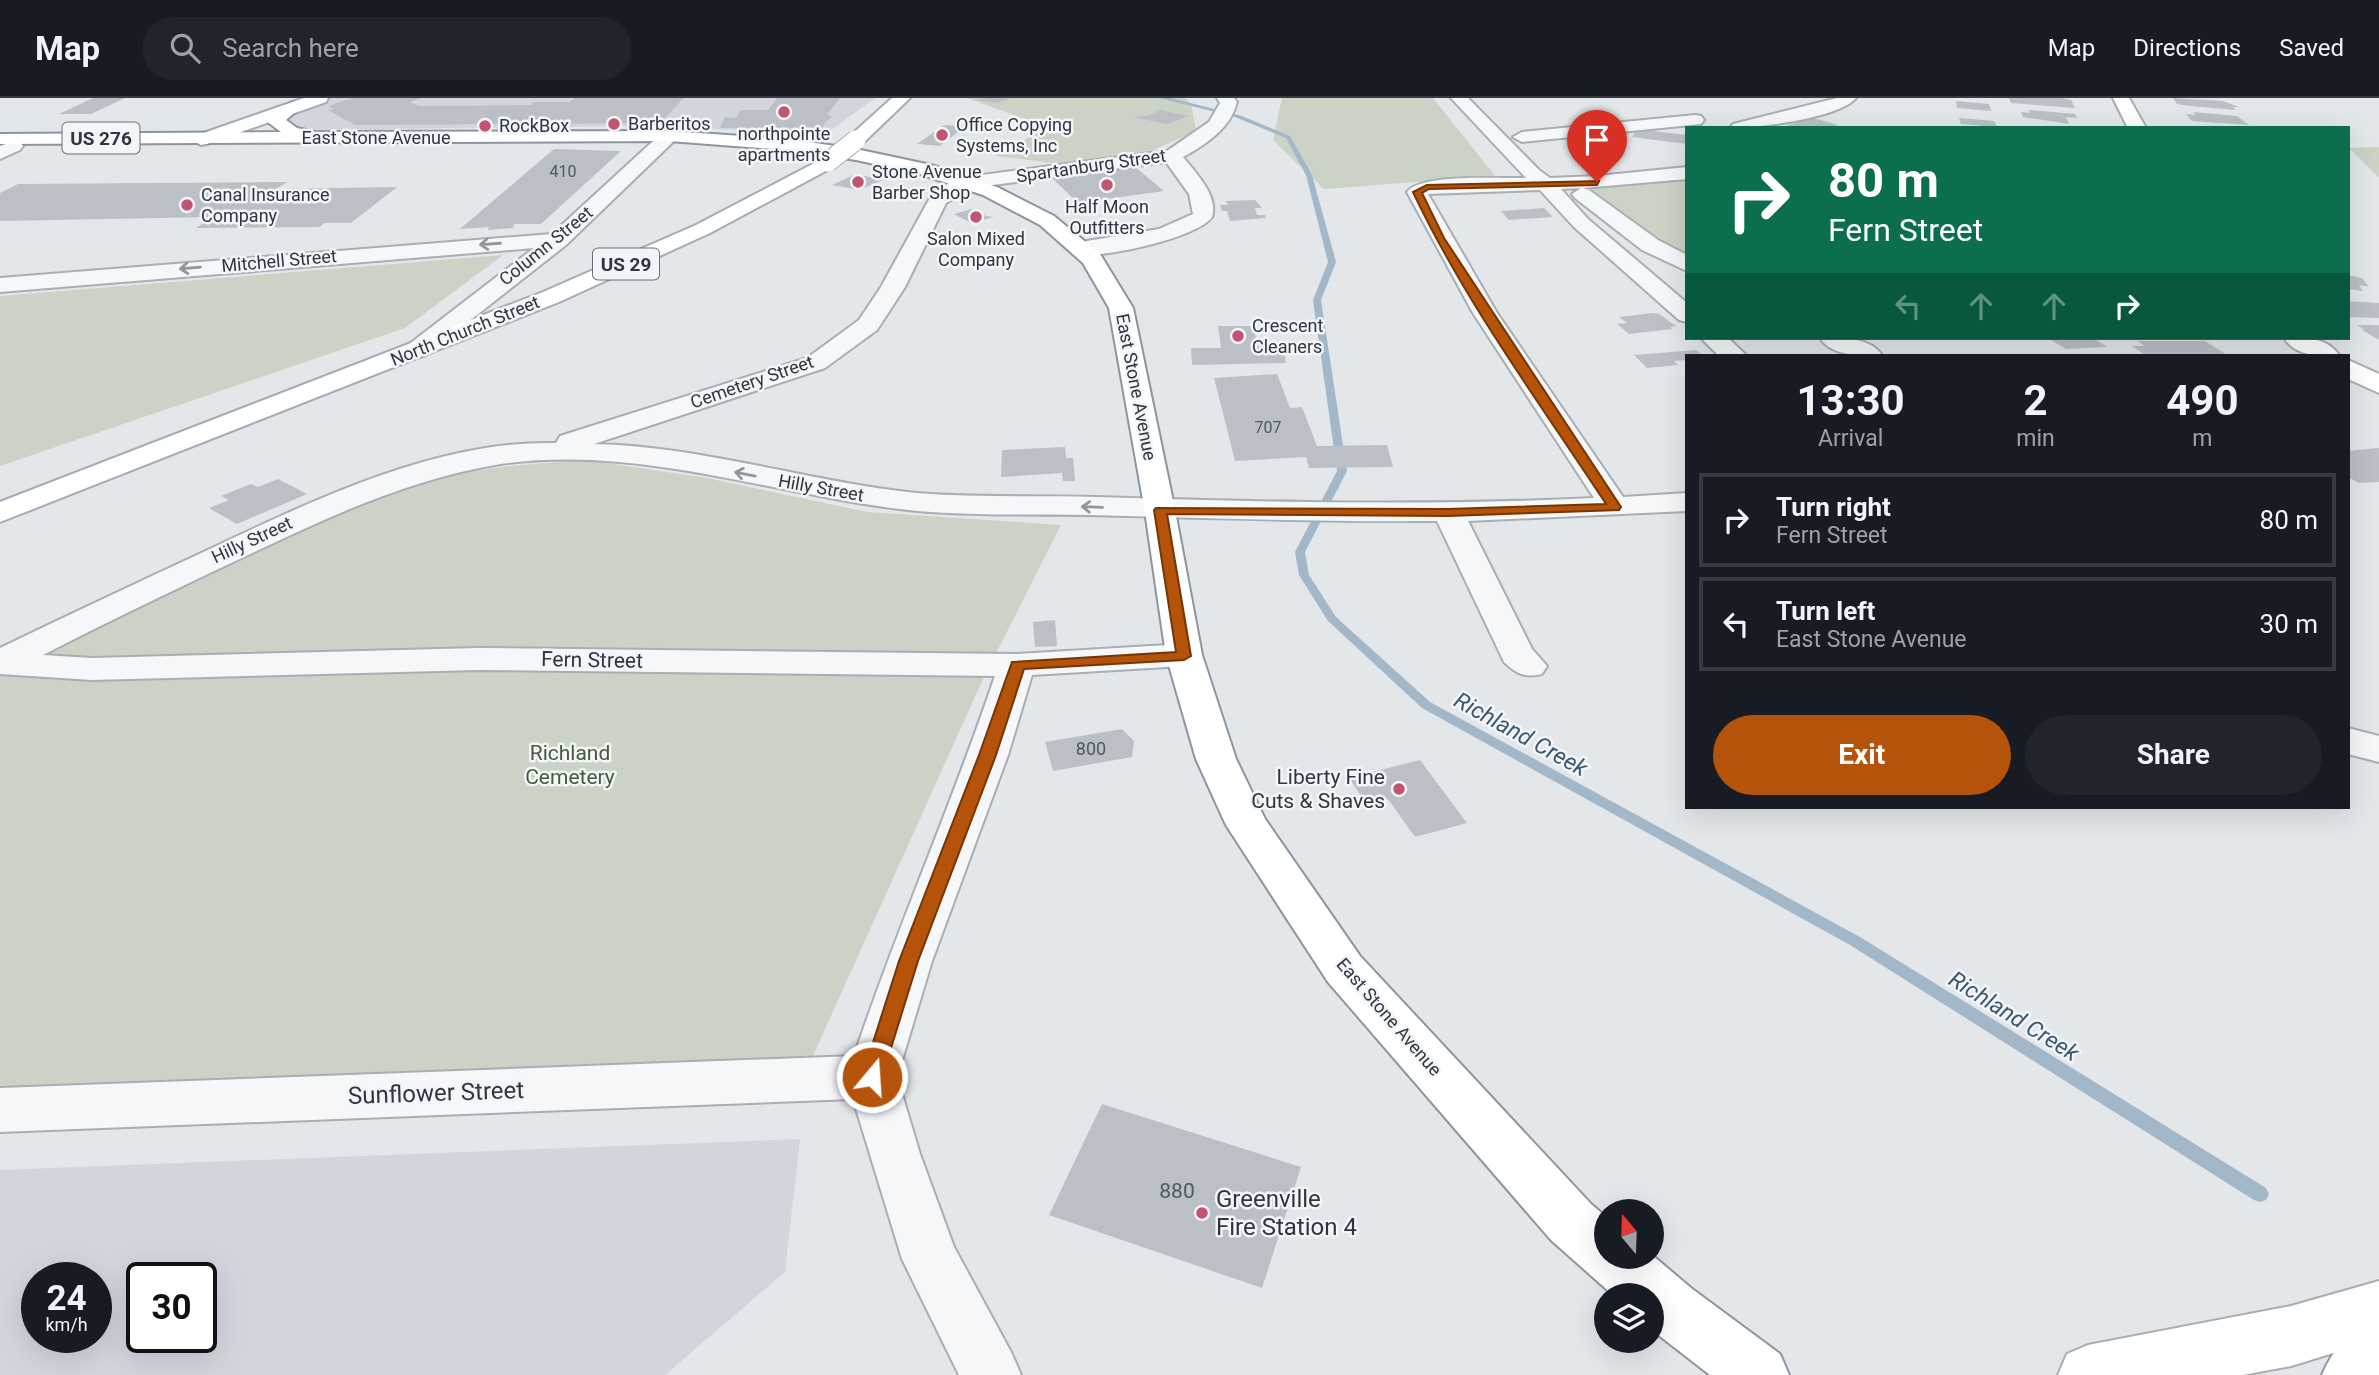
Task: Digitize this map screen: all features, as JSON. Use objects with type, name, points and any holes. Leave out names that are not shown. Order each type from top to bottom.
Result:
[{"type":"main road","points":[[201,140],[294,102],[320,98]]},
{"type":"main road","name":"North Church Street","points":[[0,513],[551,297],[642,257],[715,223],[828,162],[902,98]]},
{"type":"main road","points":[[2121,98],[2136,126]]},
{"type":"main road","points":[[294,102],[274,120],[292,132],[331,139]]},
{"type":"main road","name":"East Stone Avenue","points":[[3,146],[201,140],[669,136],[818,147],[909,164],[966,183],[1045,220],[1102,270],[1116,292],[1160,510],[1184,656],[1216,759],[1247,825],[1344,969],[1571,1222],[1594,1242]]},
{"type":"main road","points":[[2300,340],[2324,354]]},
{"type":"main road","points":[[2350,369],[2379,385]]},
{"type":"main road","points":[[1626,1269],[1670,1308],[1759,1375]]},
{"type":"main road","points":[[2088,1375],[2291,1336],[2379,1310]]},
{"type":"main road","points":[[2352,1375],[2379,1350]]},
{"type":"street","points":[[1459,98],[1532,174],[1546,184],[1581,223],[1685,313]]},
{"type":"street","points":[[1747,126],[1819,109],[1848,98]]},
{"type":"street","points":[[1522,137],[1659,122],[1702,122],[1646,106]]},
{"type":"street","name":"Spartanburg Street","points":[[966,183],[1171,156],[1190,147],[1225,109]]},
{"type":"street","name":"Column Street","points":[[417,350],[558,240],[669,136]]},
{"type":"street","points":[[1081,249],[1151,237],[1189,226],[1202,217],[1204,211],[1200,196],[1192,180],[1171,156]]},
{"type":"street","points":[[1615,507],[1481,305],[1439,238],[1417,192],[1427,187],[1597,182],[1685,173]]},
{"type":"street","name":"Cemetery Street","points":[[538,451],[816,363],[868,325],[893,287],[938,200],[966,183]]},
{"type":"street","points":[[1546,184],[1580,193],[1650,245],[1685,263]]},
{"type":"street","name":"Mitchell Street","points":[[0,285],[558,240]]},
{"type":"street","points":[[1715,340],[1732,354]]},
{"type":"street","points":[[1836,340],[1866,354]]},
{"type":"street","name":"Hilly Street","points":[[0,662],[288,523],[369,488],[430,469],[538,451],[593,450],[829,491],[918,502],[1160,510],[1351,512],[1448,512],[1685,502]]},
{"type":"street","points":[[1448,512],[1517,654],[1529,666]]},
{"type":"street","name":"Fern Street","points":[[0,662],[92,669],[478,659],[1017,665],[1184,656]]},
{"type":"street","points":[[991,1375],[930,1259],[894,1154],[872,1077],[909,961],[988,755],[1017,665]]},
{"type":"street","points":[[2350,742],[2379,749]]},
{"type":"street","name":"Sunflower Street","points":[[0,1110],[872,1077]]},
{"type":"shaded area","points":[[332,98],[875,98],[826,134],[644,126],[299,130],[282,120],[298,110]]},
{"type":"shaded area","points":[[800,1139],[785,1272],[665,1375],[0,1375],[0,1170]]},
{"type":"green space","points":[[967,98],[1185,98],[1191,103],[1196,131],[1149,152],[1061,164],[995,156],[1028,138],[1036,123]]},
{"type":"green space","points":[[1282,98],[1433,98],[1495,176],[1324,189],[1273,140]]},
{"type":"green space","points":[[2379,147],[2379,178],[2350,149]]},
{"type":"green space","points":[[1685,176],[1685,261],[1589,193],[1595,187]]},
{"type":"green space","points":[[503,255],[405,328],[0,466],[0,296]]},
{"type":"green space","name":"Richland Cemetery","points":[[586,460],[707,478],[867,512],[1061,525],[983,679],[812,1058],[0,1090],[0,674],[314,522],[438,476],[510,466]]},
{"type":"building","points":[[93,98],[125,98],[91,114],[59,114]]},
{"type":"building","points":[[353,98],[421,98],[410,102],[419,106],[531,105],[533,102],[570,102],[574,98],[684,98],[660,123],[355,125],[328,110],[334,109],[328,107],[336,103]]},
{"type":"building","name":"northpointe apartments","points":[[777,98],[840,98],[827,115],[832,116],[820,129],[720,128],[725,117],[736,118],[741,110],[768,110]]},
{"type":"building","points":[[2009,98],[2061,98],[2071,100],[2075,108],[2011,103]]},
{"type":"building","points":[[2173,98],[2223,101],[2239,107],[2233,107],[2236,110],[2190,106],[2177,104]]},
{"type":"building","points":[[1011,99],[995,103],[977,100]]},
{"type":"building","points":[[1956,101],[1989,104],[1991,111],[1957,108]]},
{"type":"building","points":[[1161,110],[1189,116],[1167,124],[1132,117],[1146,116]]},
{"type":"building","points":[[2029,110],[2075,114],[2077,118],[2066,117],[2069,124],[2023,117],[2021,112],[2030,113]]},
{"type":"building","points":[[2193,112],[2237,116],[2249,125],[2192,121],[2186,114],[2196,115]]},
{"type":"building","points":[[1814,118],[1838,125],[1834,126],[1785,126]]},
{"type":"building","points":[[1959,118],[1994,121],[1996,126],[1985,126],[1961,124]]},
{"type":"building","name":"Office Copying Systems, Inc","points":[[944,125],[966,126],[940,146],[917,144]]},
{"type":"building","points":[[1637,129],[1685,135],[1685,144],[1632,137]]},
{"type":"building","points":[[554,149],[621,151],[541,224],[514,224],[513,228],[488,230],[489,227],[460,229]]},
{"type":"building","name":"Half Moon Outfitters","points":[[1135,167],[1164,191],[1078,203],[1052,178]]},
{"type":"building","name":"Stone Avenue Barber Shop","points":[[856,174],[883,180],[859,190],[832,185]]},
{"type":"building","name":"Canal Insurance Company","points":[[287,182],[276,189],[397,187],[351,223],[324,223],[320,227],[196,228],[213,217],[0,221],[0,193],[18,184]]},
{"type":"building","points":[[1255,200],[1262,208],[1255,208],[1257,215],[1265,215],[1266,218],[1230,221],[1227,211],[1222,211],[1220,205],[1228,205],[1226,201]]},
{"type":"building","points":[[1544,208],[1553,217],[1509,220],[1501,211]]},
{"type":"building","name":"Salon Mixed Company","points":[[972,209],[994,217],[971,223],[954,214]]},
{"type":"building","points":[[2350,275],[2362,278],[2369,287],[2359,285],[2363,291],[2350,289]]},
{"type":"building","points":[[2350,301],[2379,303],[2379,318],[2350,317]]},
{"type":"building","points":[[1659,314],[1676,326],[1670,327],[1673,329],[1629,334],[1617,324],[1627,323],[1619,317]]},
{"type":"building","points":[[2357,325],[2379,325],[2379,340],[2362,330],[2365,330]]},
{"type":"building","name":"Crescent Cleaners","points":[[1218,326],[1254,326],[1257,346],[1283,346],[1286,363],[1192,365],[1191,348],[1221,348]]},
{"type":"building","points":[[2051,340],[2096,340],[2107,347],[2066,349]]},
{"type":"building","points":[[2138,341],[2205,341],[2225,354],[2144,354],[2132,346],[2144,346]]},
{"type":"building","points":[[1696,350],[1701,354],[1685,354],[1685,360],[1674,361],[1678,365],[1647,368],[1634,355]]},
{"type":"building","points":[[1277,374],[1290,408],[1302,407],[1317,446],[1387,445],[1393,467],[1309,468],[1306,457],[1235,461],[1214,378]]},
{"type":"building","points":[[1065,447],[1066,458],[1073,458],[1075,481],[1063,481],[1062,473],[1001,477],[1002,450]]},
{"type":"building","points":[[2379,448],[2379,482],[2359,483],[2350,478],[2350,451]]},
{"type":"building","points":[[278,479],[307,494],[237,524],[209,508],[229,500],[221,496],[251,484],[258,487]]},
{"type":"building","points":[[1055,620],[1057,646],[1035,647],[1033,622]]},
{"type":"building","points":[[1122,729],[1134,741],[1132,757],[1053,771],[1045,742]]},
{"type":"building","name":"Liberty Fine Cuts & Shaves","points":[[1420,760],[1467,823],[1415,837],[1388,799],[1367,805],[1349,778]]},
{"type":"building","points":[[1102,1104],[1301,1167],[1262,1288],[1049,1215]]},
{"type":"waterway","name":"Richland Creek","points":[[1163,98],[1237,116],[1288,137],[1309,175],[1332,262],[1317,300],[1342,471],[1300,552],[1304,575],[1332,619],[1426,705],[1855,941],[2260,1194]]},
{"type":"place","name":"northpointe apartments","points":[[784,112]]},
{"type":"place","name":"Barberitos","points":[[614,124]]},
{"type":"place","name":"RockBox","points":[[485,126]]},
{"type":"place","name":"Office Copying Systems, Inc","points":[[942,135]]},
{"type":"place","name":"Stone Avenue Barber Shop","points":[[858,182]]},
{"type":"place","name":"Half Moon Outfitters","points":[[1107,185]]},
{"type":"place","name":"Canal Insurance Company","points":[[187,205]]},
{"type":"place","name":"Salon Mixed Company","points":[[976,217]]},
{"type":"place","name":"Crescent Cleaners","points":[[1238,336]]},
{"type":"place","name":"Liberty Fine Cuts & Shaves","points":[[1399,789]]},
{"type":"place","name":"Greenville Fire Station 4","points":[[1202,1213]]},
{"type":"route","points":[[872,1077],[909,961],[988,755],[1017,665],[1184,656],[1160,510],[1235,513],[1448,512],[1615,507],[1481,305],[1439,238],[1417,192],[1427,187],[1597,182]]}]
